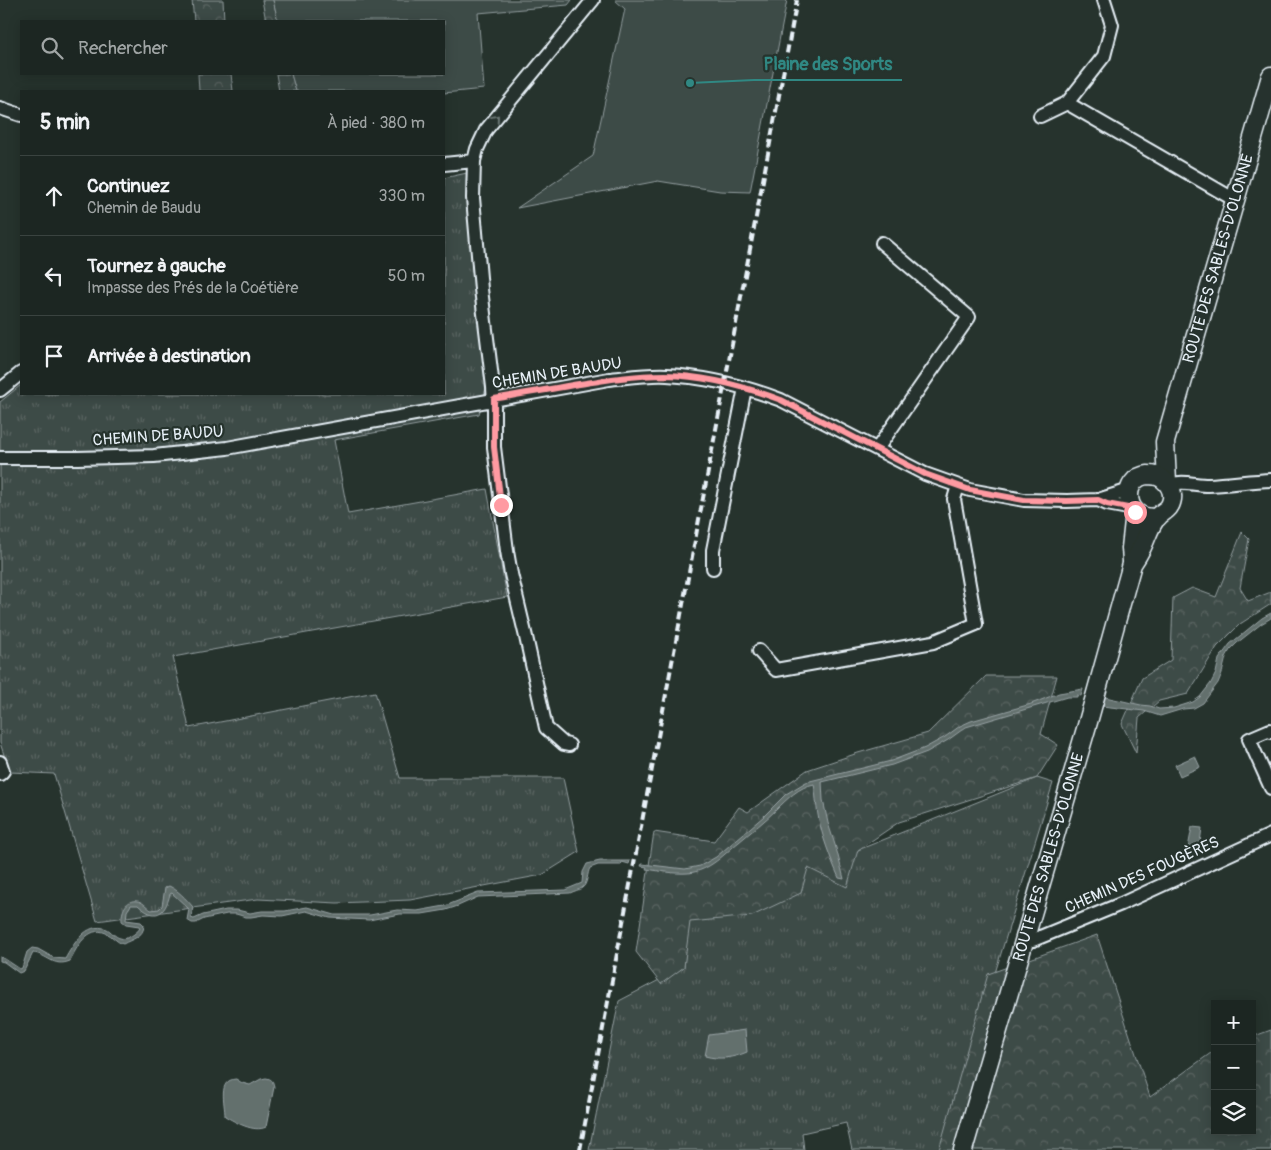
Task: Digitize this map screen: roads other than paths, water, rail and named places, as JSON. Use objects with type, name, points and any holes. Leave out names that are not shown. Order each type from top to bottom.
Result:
[{"type":"main road","name":"ROUTE DES SABLES-D'OLONNE","points":[[963,1150],[1088,722],[1132,564],[1134,510],[1128,496],[1135,481],[1145,476],[1166,442],[1271,76]]},
{"type":"main road","name":"ROUTE DES SABLES-D'OLONNE","points":[[1132,564],[1158,516],[1167,510],[1169,489],[1166,442]]},
{"type":"main road","points":[[1145,476],[1162,478],[1169,489]]},
{"type":"main road","points":[[1134,510],[1146,517],[1158,516]]},
{"type":"street","points":[[569,745],[564,744],[546,728],[511,574],[494,447],[494,399],[473,198],[474,161],[486,130],[592,0]]},
{"type":"street","points":[[1040,116],[1067,103],[1104,56],[1112,25],[1104,0]]},
{"type":"street","points":[[1067,103],[1235,200]]},
{"type":"street","points":[[0,108],[20,115]]},
{"type":"street","points":[[445,164],[474,161]]},
{"type":"street","points":[[877,449],[969,317],[882,243]]},
{"type":"street","points":[[0,390],[20,374]]},
{"type":"street","name":"CHEMIN DE BAUDU","points":[[0,458],[154,456],[226,448],[609,379],[667,375],[707,379],[745,388],[781,400],[925,474],[970,490],[1024,500],[1067,501],[1098,500],[1130,490]]},
{"type":"street","points":[[713,568],[713,550],[745,388]]},
{"type":"street","points":[[1169,489],[1187,491],[1205,485],[1271,480]]},
{"type":"street","points":[[759,651],[776,670],[934,642],[976,624],[954,499],[958,486]]},
{"type":"street","name":"CHEMIN DE BAUDU","points":[[1098,500],[1134,510]]},
{"type":"street","points":[[1271,732],[1270,730],[1249,739],[1271,788]]},
{"type":"street","points":[[0,762],[3,771],[0,774]]},
{"type":"street","name":"CHEMIN DES FOUGÈRES","points":[[1025,938],[1033,940],[1121,904],[1271,835]]},
{"type":"railway","points":[[580,1150],[797,0]]},
{"type":"place","name":"Plaine des Sports","points":[[690,83]]}]
